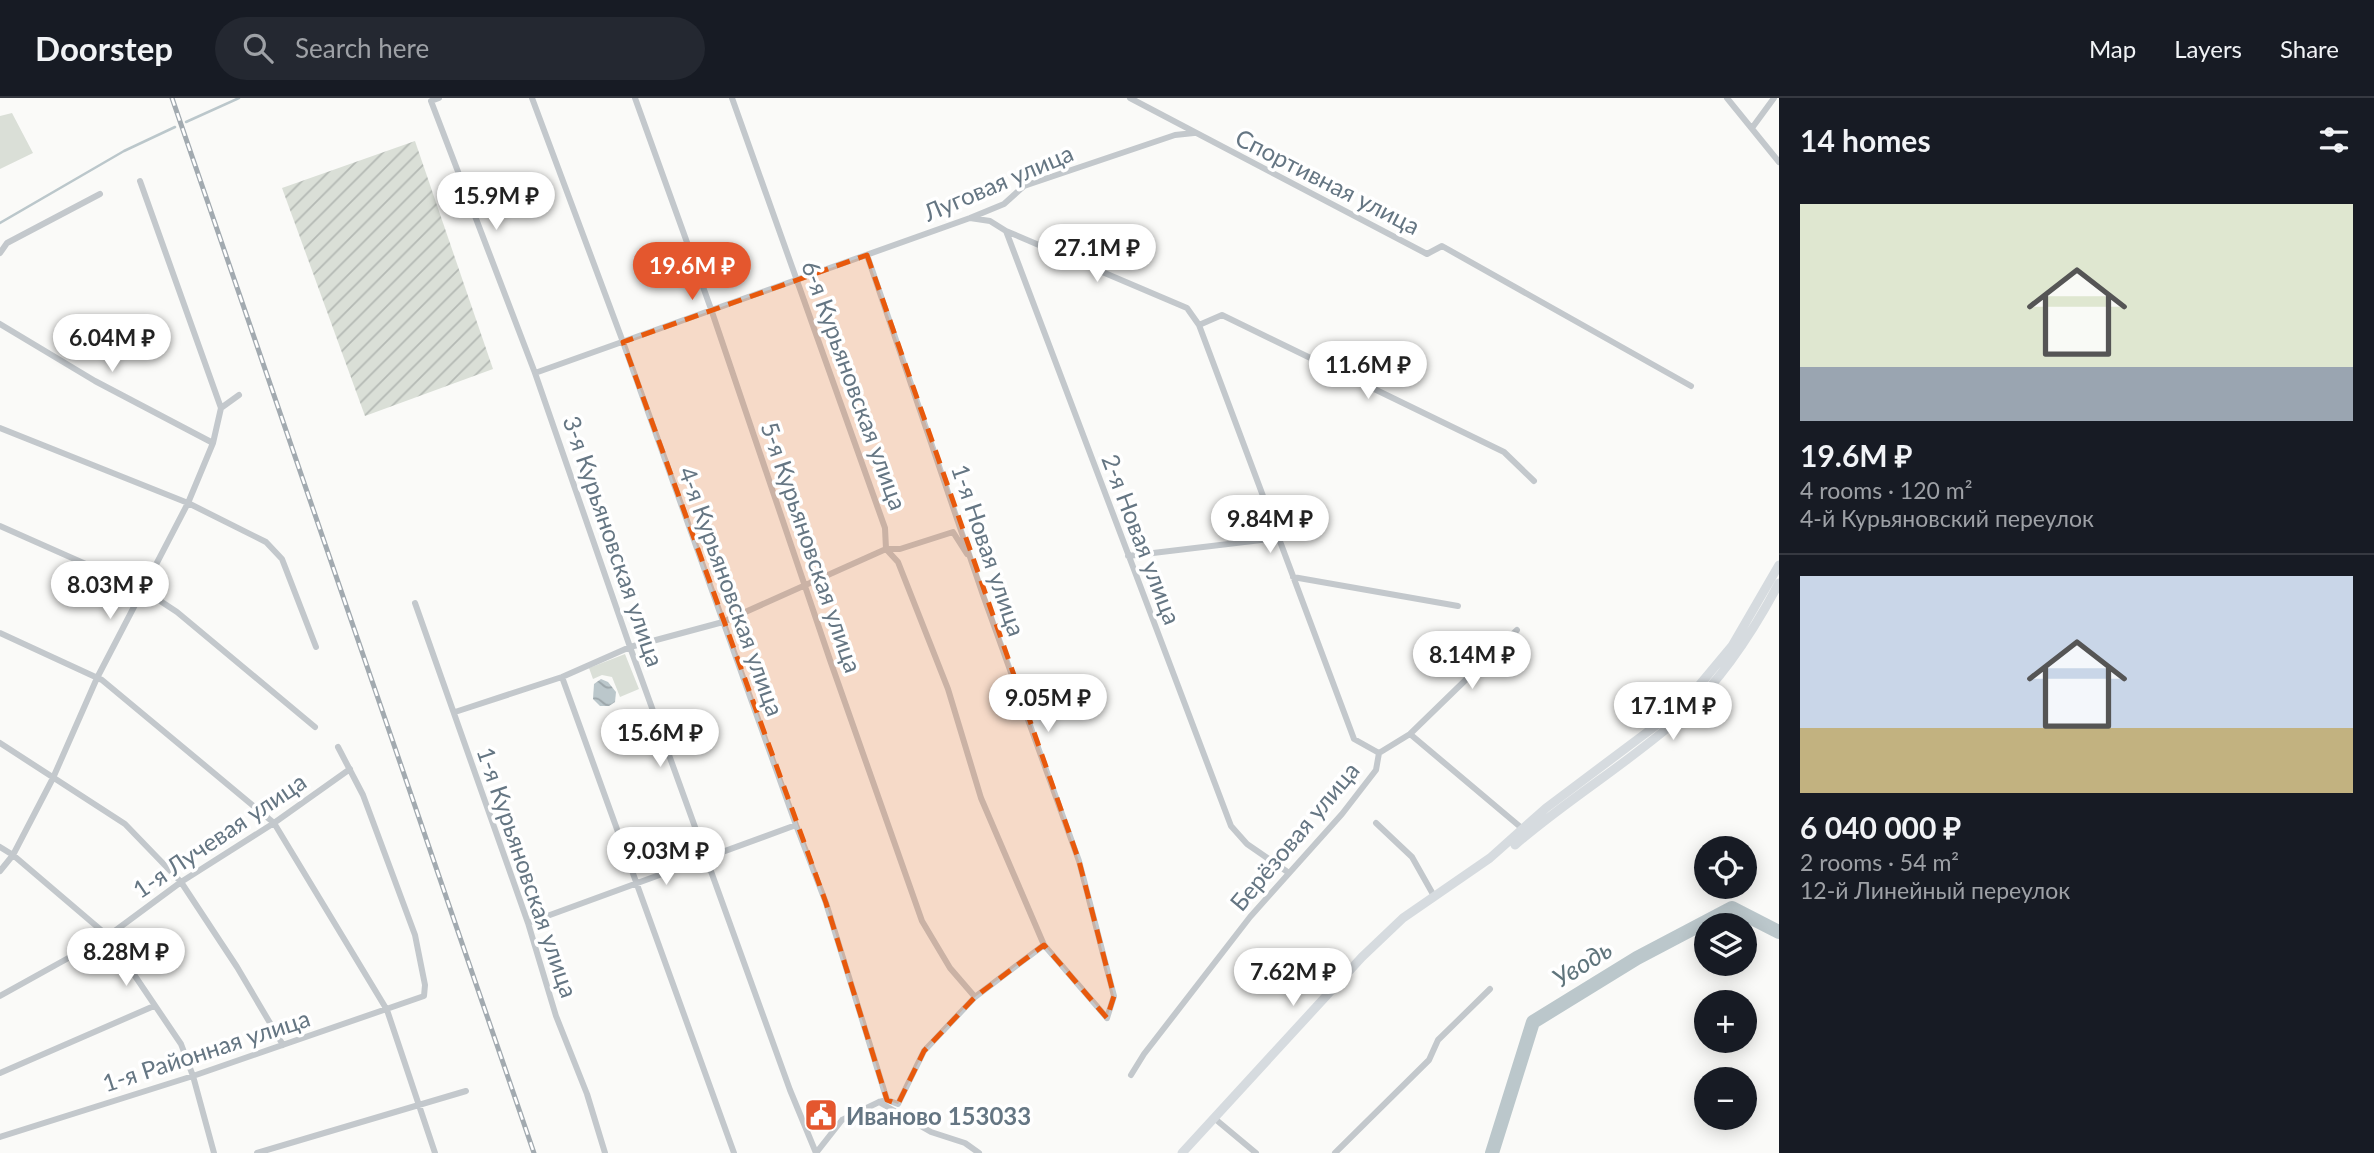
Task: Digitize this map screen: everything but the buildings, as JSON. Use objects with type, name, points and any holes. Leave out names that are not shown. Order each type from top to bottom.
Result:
[{"type":"main road","points":[[1525,831],[1546,808],[1662,721],[1692,694],[1732,646],[1779,565]]},
{"type":"main road","points":[[1182,1153],[1362,957],[1403,918],[1481,865],[1667,728],[1699,699],[1739,651],[1779,583]]},
{"type":"street","name":"3-я Курьяновская улица","points":[[439,98],[431,101],[535,373],[630,647],[790,1090],[816,1153]]},
{"type":"street","name":"4-я Курьяновская улица","points":[[532,98],[826,903],[887,1100]]},
{"type":"street","name":"5-я Курьяновская улица","points":[[635,98],[711,309],[922,921],[950,968],[975,997]]},
{"type":"street","name":"6-я Курьяновская улица","points":[[732,98],[885,528],[886,549],[898,562],[948,689],[981,798],[1044,945],[1107,1018]]},
{"type":"street","name":"Спортивная улица","points":[[1130,98],[1427,254],[1442,246],[1691,386]]},
{"type":"street","points":[[1727,98],[1779,162]]},
{"type":"street","points":[[1752,128],[1774,98]]},
{"type":"street","name":"Луговая улица","points":[[535,373],[970,218],[1004,204],[1024,187],[1175,135],[1194,133]]},
{"type":"street","points":[[0,871],[13,855],[53,778],[97,678],[188,503],[213,443],[221,408],[141,181]]},
{"type":"street","points":[[0,253],[7,243],[100,194]]},
{"type":"street","points":[[970,218],[990,220],[1006,231],[1187,308],[1199,325],[1354,739],[1379,753],[1410,734],[1517,630]]},
{"type":"street","name":"2-я Новая улица","points":[[1006,231],[1231,826],[1247,844],[1289,873]]},
{"type":"street","name":"1-я Новая улица","points":[[867,255],[973,566],[1079,861],[1114,996],[1107,1018]]},
{"type":"street","points":[[1199,325],[1222,315],[1504,452],[1534,481]]},
{"type":"street","points":[[0,324],[95,381],[213,443]]},
{"type":"street","points":[[221,408],[239,395]]},
{"type":"street","points":[[0,428],[188,503],[266,542],[282,559],[316,647]]},
{"type":"street","points":[[0,526],[142,589],[177,612],[316,727]]},
{"type":"street","points":[[454,712],[562,677],[630,647],[723,622],[886,549],[900,549],[953,532],[973,566]]},
{"type":"street","points":[[1128,556],[1278,538]]},
{"type":"street","points":[[1293,577],[1458,606]]},
{"type":"street","name":"1-я Курьяновская улица","points":[[415,603],[528,923],[556,1016],[587,1094],[605,1153]]},
{"type":"street","points":[[0,632],[97,678],[274,823],[387,1010],[435,1153]]},
{"type":"street","points":[[562,677],[734,1153]]},
{"type":"street","points":[[1410,734],[1525,831]]},
{"type":"street","points":[[0,743],[125,824],[181,881],[237,967],[283,1045]]},
{"type":"street","points":[[338,747],[350,769]]},
{"type":"street","name":"Берёзовая улица","points":[[1131,1075],[1144,1054],[1250,917],[1342,814],[1376,771],[1379,753]]},
{"type":"street","name":"1-я Лучевая улица","points":[[0,996],[108,936],[181,881],[274,823],[350,769]]},
{"type":"street","name":"1-я Районная улица","points":[[0,1137],[193,1076],[424,996],[425,985],[415,935],[363,795],[350,769]]},
{"type":"street","points":[[1376,823],[1412,857],[1434,896]]},
{"type":"street","points":[[528,923],[796,825]]},
{"type":"street","points":[[0,848],[13,855],[108,936],[181,1044],[193,1076],[214,1153]]},
{"type":"street","points":[[816,1153],[842,1120],[879,1102],[887,1100],[898,1104],[924,1051],[975,997],[1044,945]]},
{"type":"street","points":[[1335,1153],[1429,1060],[1438,1040],[1490,989]]},
{"type":"street","points":[[0,1073],[154,1006]]},
{"type":"street","points":[[257,1153],[466,1091]]},
{"type":"street","points":[[879,1102],[931,1132],[965,1143],[979,1153]]},
{"type":"street","points":[[1214,1118],[1256,1153]]},
{"type":"highlighted area","points":[[867,255],[1079,861],[1114,996],[1107,1018],[1044,945],[975,997],[924,1051],[898,1104],[887,1100],[826,903],[623,342]]},
{"type":"shaded area","points":[[12,113],[33,153],[0,169],[0,116]]},
{"type":"shaded area","points":[[415,141],[493,369],[365,416],[282,188]]},
{"type":"shaded area","points":[[625,654],[639,689],[620,697],[612,677],[602,675],[593,679],[589,668]]},
{"type":"water","points":[[601,679],[608,682],[616,692],[615,702],[609,706],[600,706],[593,699],[594,684]]},
{"type":"waterway","points":[[186,122],[239,98]]},
{"type":"waterway","points":[[0,223],[124,151],[175,127]]},
{"type":"waterway","name":"Уводь","points":[[1492,1153],[1533,1022],[1637,958],[1732,908],[1779,932]]},
{"type":"railway","points":[[172,98],[534,1153]]},
{"type":"place","name":"Иваново 153033","points":[[821,1115]]}]
